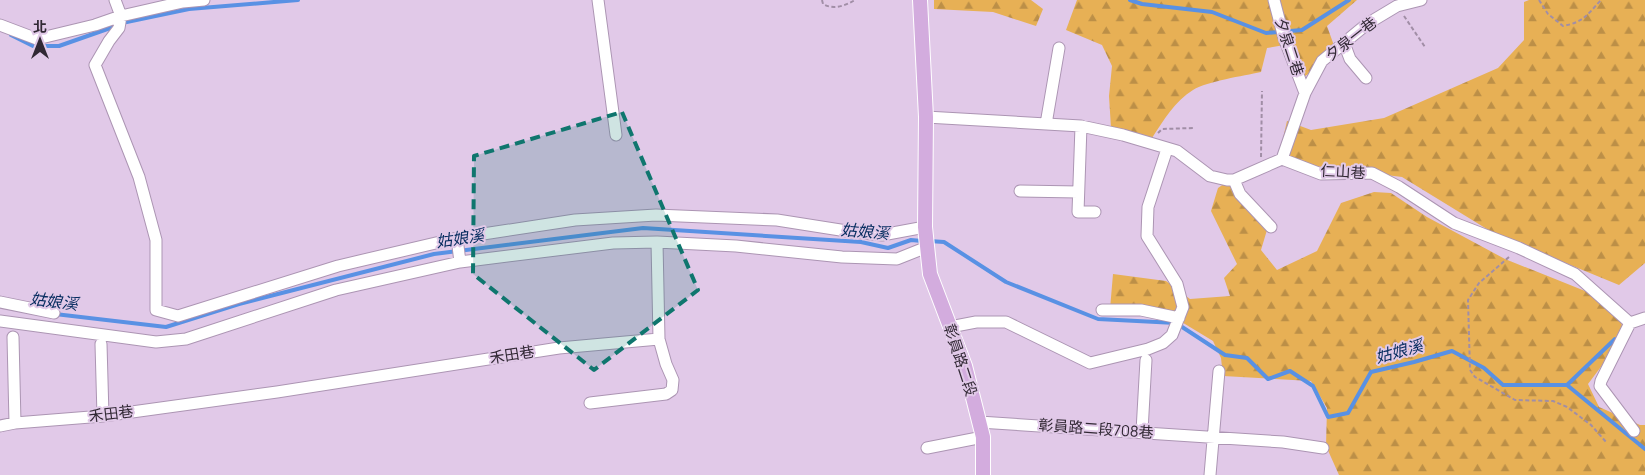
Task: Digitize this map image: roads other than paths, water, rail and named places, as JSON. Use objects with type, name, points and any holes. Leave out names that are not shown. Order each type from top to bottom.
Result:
[{"type":"main road","points":[[920,0],[926,117],[925,227]]},
{"type":"main road","name":"彰員路二段","points":[[925,227],[930,274],[965,366],[983,437],[984,475]]},
{"type":"street","points":[[115,0],[121,16],[119,28],[95,65],[139,177],[156,240],[156,310],[178,316],[338,266],[457,238],[576,220],[656,215],[776,220],[882,235],[925,227]]},
{"type":"street","points":[[0,25],[37,39],[95,25],[121,16],[183,2],[204,0]]},
{"type":"street","points":[[598,0],[616,135]]},
{"type":"street","name":"夕泉二巷","points":[[1274,0],[1284,38],[1305,93]]},
{"type":"street","name":"夕泉一巷","points":[[1282,159],[1305,93],[1322,60],[1367,24],[1397,6],[1421,0]]},
{"type":"street","points":[[1344,43],[1350,59],[1366,78]]},
{"type":"street","points":[[1046,124],[1060,48]]},
{"type":"street","points":[[926,117],[1081,126],[1149,142],[1177,152],[1210,176],[1226,180],[1234,180],[1282,159]]},
{"type":"street","points":[[1081,126],[1078,212],[1095,212]]},
{"type":"street","points":[[950,327],[976,322],[1006,322],[1090,363],[1147,355],[1163,343],[1172,334],[1183,307],[1178,284],[1147,236],[1148,207],[1167,149]]},
{"type":"street","name":"仁山巷","points":[[1282,159],[1321,174],[1372,173],[1454,222],[1519,248],[1575,274],[1630,323]]},
{"type":"street","points":[[1234,180],[1240,194],[1271,227]]},
{"type":"street","points":[[1020,191],[1078,192]]},
{"type":"street","points":[[457,238],[460,262]]},
{"type":"street","points":[[590,403],[666,394],[672,390],[673,380],[659,339],[657,242]]},
{"type":"street","points":[[0,321],[156,342],[186,339],[336,290],[460,262],[613,243],[657,242],[736,246],[842,257],[897,259],[927,248]]},
{"type":"street","points":[[0,302],[54,313]]},
{"type":"street","points":[[1102,310],[1141,310],[1178,318]]},
{"type":"street","points":[[1634,431],[1600,386],[1630,323],[1645,318]]},
{"type":"street","points":[[13,337],[15,423]]},
{"type":"street","name":"禾田巷","points":[[0,426],[15,423],[102,416],[277,392],[559,348],[659,339]]},
{"type":"street","points":[[101,344],[102,416]]},
{"type":"street","points":[[1142,432],[1147,355]]},
{"type":"street","points":[[1210,475],[1219,370]]},
{"type":"street","name":"彰員路二段708巷","points":[[979,422],[1283,442],[1323,448]]},
{"type":"street","points":[[927,448],[983,437]]},
{"type":"waterway","points":[[122,23],[189,9],[298,0]]},
{"type":"waterway","points":[[1130,0],[1142,4],[1212,12],[1266,33],[1302,30],[1349,0]]},
{"type":"waterway","points":[[11,35],[33,46],[59,46],[116,26]]},
{"type":"waterway","name":"姑娘溪","points":[[55,314],[166,327],[239,304],[434,254],[643,228],[861,242],[888,248],[911,240],[922,241]]},
{"type":"waterway","name":"姑娘溪","points":[[929,241],[944,242],[1006,282],[1098,319],[1176,323],[1225,355],[1247,358],[1268,379],[1290,371],[1313,386],[1328,417],[1348,413],[1371,372],[1452,351],[1484,368],[1503,385],[1567,385],[1645,449]]},
{"type":"waterway","points":[[1567,385],[1615,339]]}]
